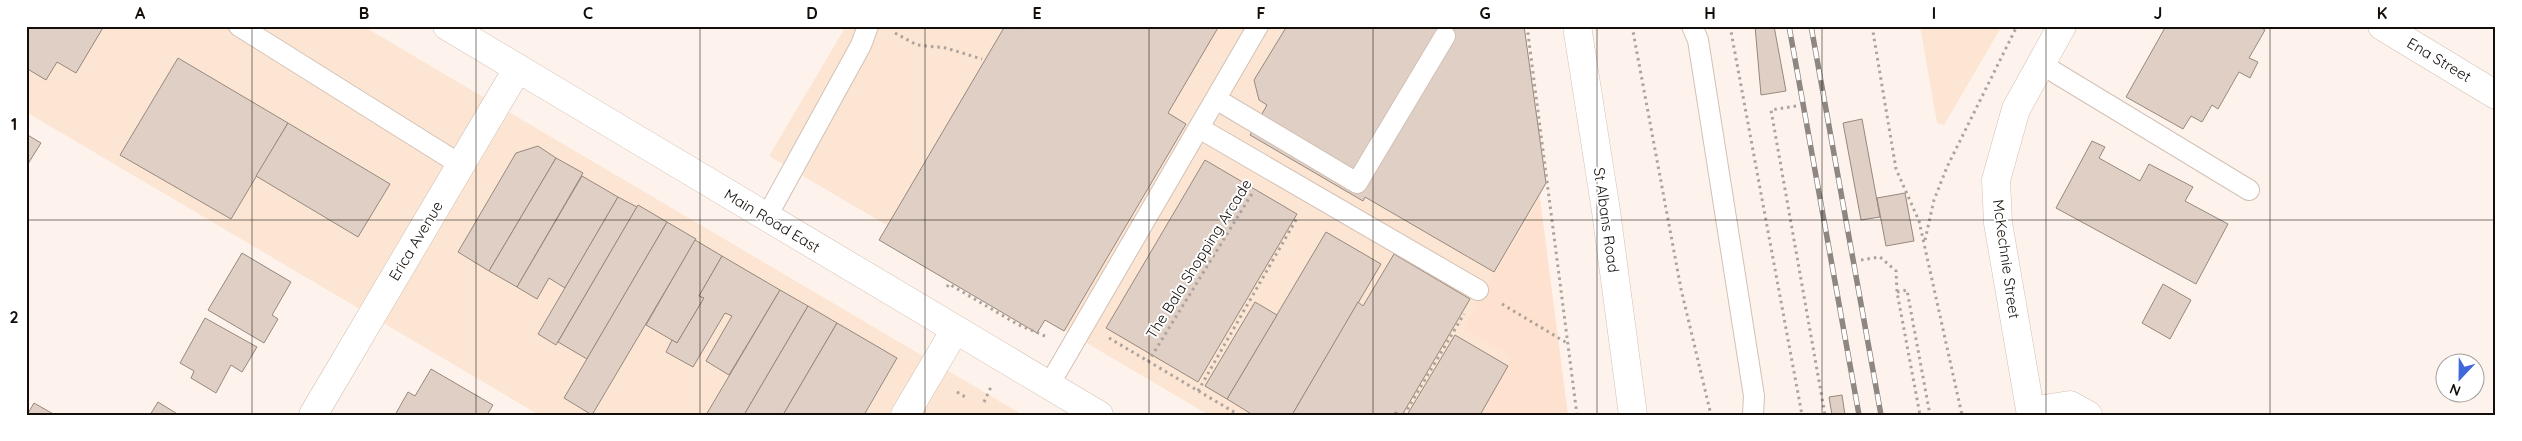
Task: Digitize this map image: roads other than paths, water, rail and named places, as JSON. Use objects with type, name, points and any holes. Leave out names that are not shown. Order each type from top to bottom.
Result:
[{"type":"main road","name":"Main Road East","points":[[447,26],[1099,415]]},
{"type":"main road","name":"St Albans Road","points":[[1577,26],[1606,211],[1633,415]]},
{"type":"main road","name":"McKechnie Street","points":[[2031,413],[1998,223],[1996,180],[2016,109],[2062,26]]},
{"type":"main road","name":"Ena Street","points":[[2382,26],[2496,95]]},
{"type":"main road","name":"Erica Avenue","points":[[314,415],[518,68]]},
{"type":"main road","points":[[905,415],[955,330]]},
{"type":"main road","points":[[2031,413],[2070,405],[2088,415]]},
{"type":"lane","points":[[766,218],[861,45],[868,26]]},
{"type":"lane","points":[[1049,385],[1258,26]]},
{"type":"lane","points":[[1692,26],[1698,40],[1709,103],[1754,396],[1753,415]]},
{"type":"lane","points":[[242,27],[461,165]]},
{"type":"lane","points":[[1216,99],[1357,183],[1445,36]]},
{"type":"lane","points":[[2041,64],[2249,190]]},
{"type":"lane","points":[[1199,128],[1478,290]]},
{"type":"railway","points":[[1789,26],[1859,415]]},
{"type":"railway","points":[[1811,26],[1881,415]]}]
